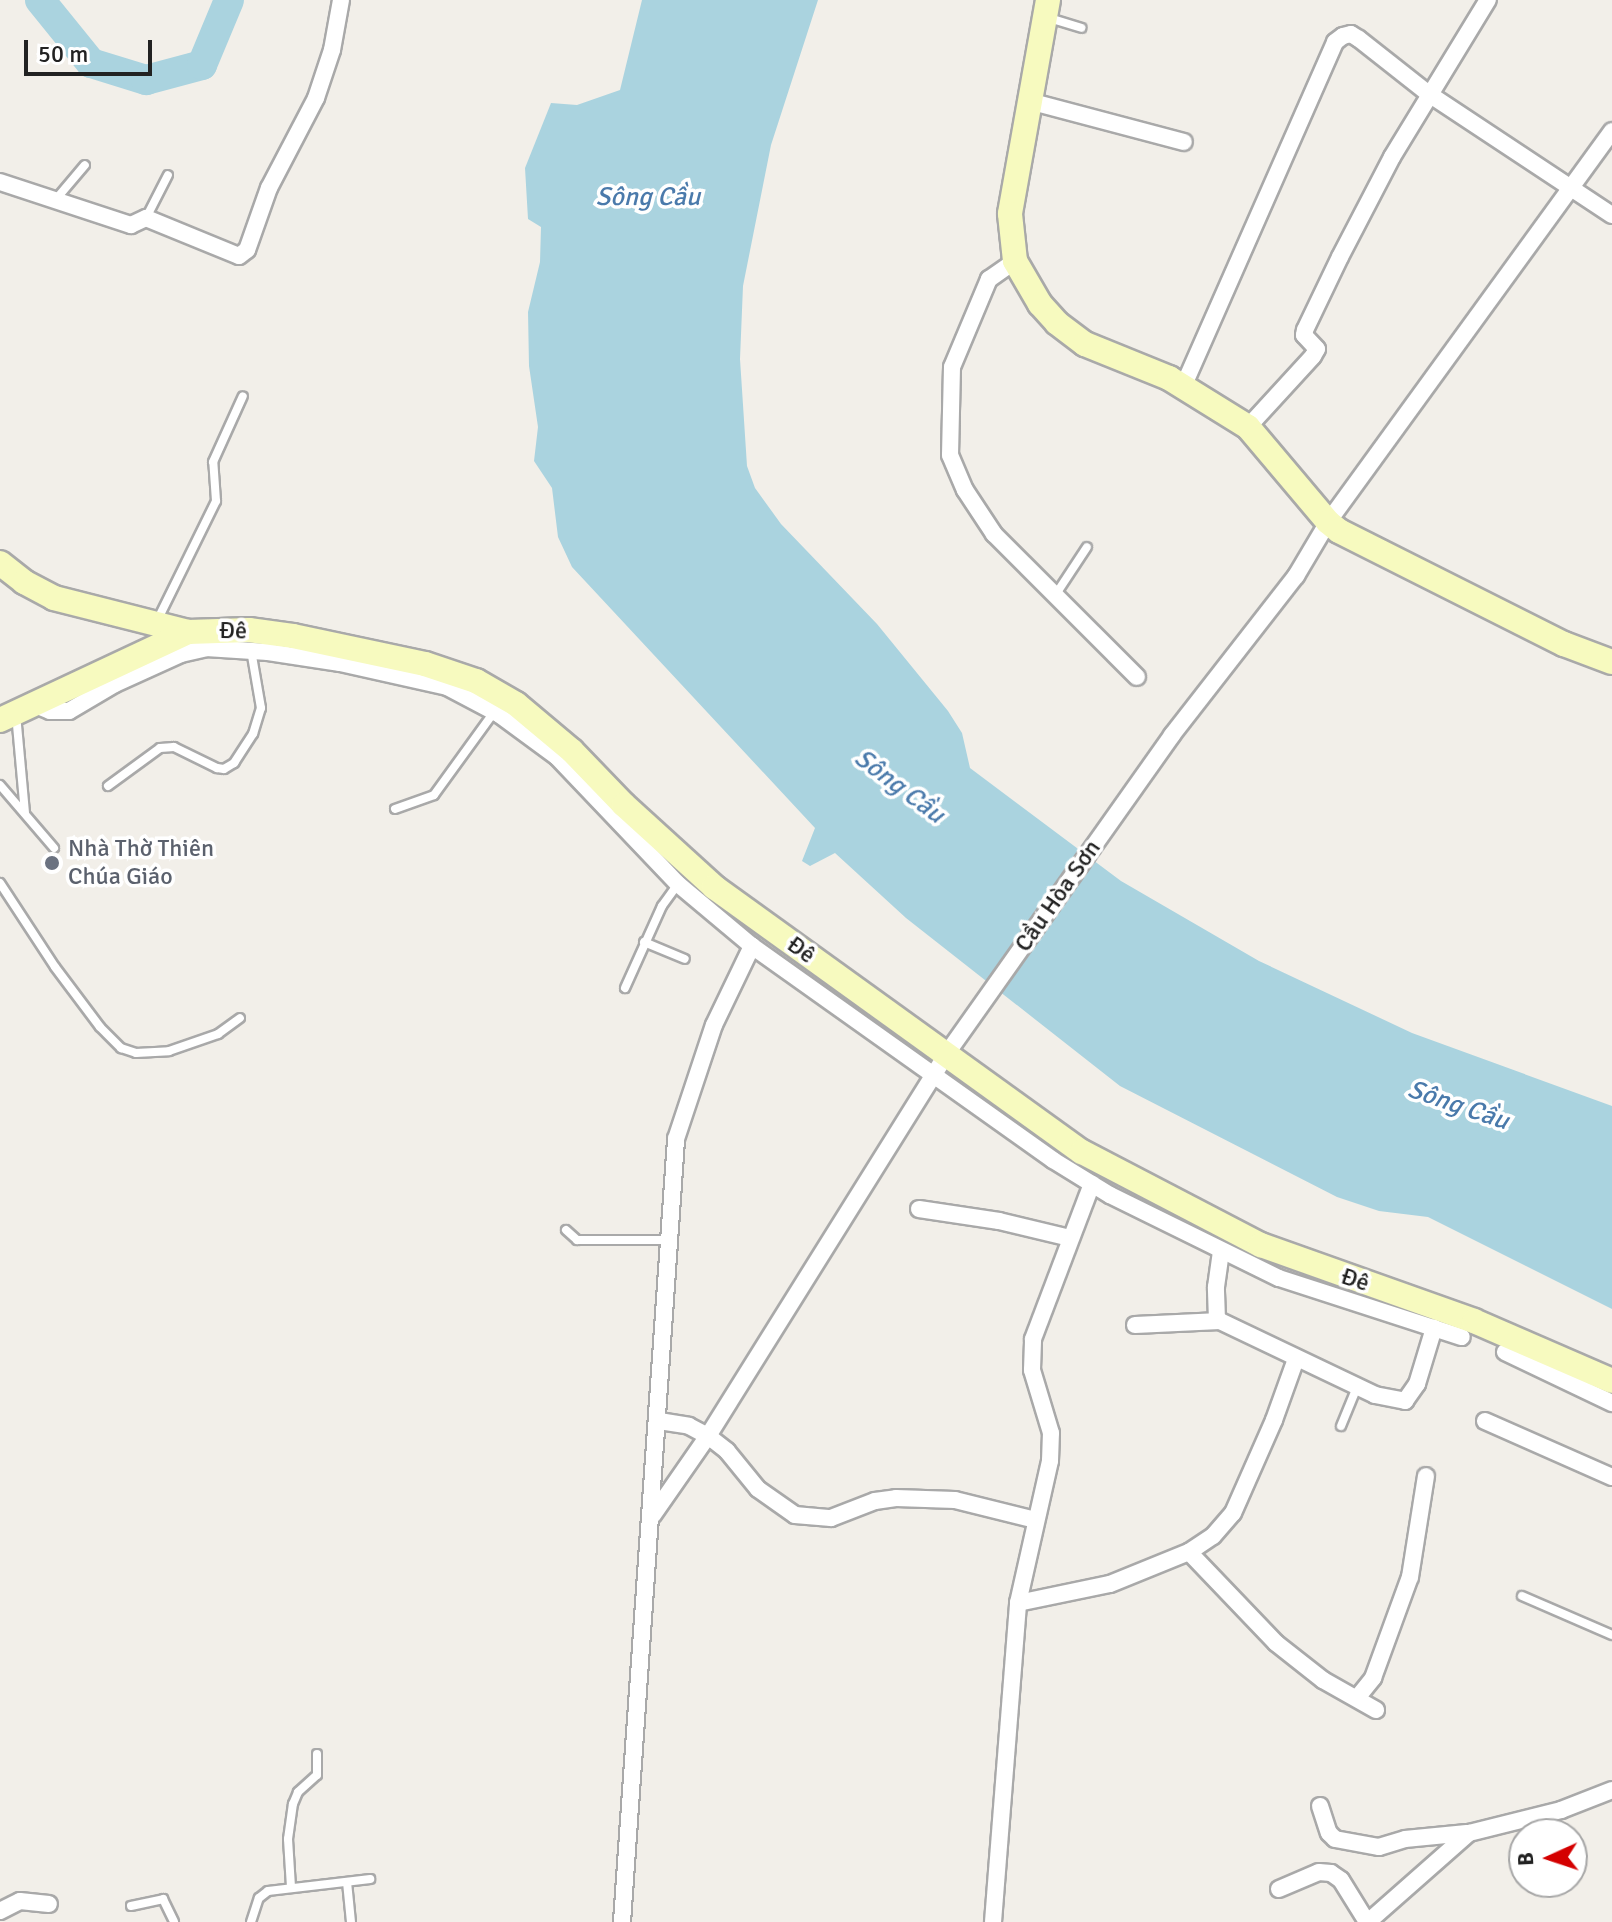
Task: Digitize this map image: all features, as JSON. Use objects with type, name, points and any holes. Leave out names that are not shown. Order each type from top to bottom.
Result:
[{"type":"main road","points":[[1047,8],[1010,214],[1015,261],[1040,304],[1057,323],[1085,344],[1183,387],[1248,427],[1328,522],[1378,552],[1564,644],[1612,662]]},
{"type":"main road","points":[[0,563],[24,582],[54,598],[188,632]]},
{"type":"main road","name":"Đê","points":[[16,712],[188,632],[249,630],[293,636],[425,664],[476,681],[516,704],[572,751],[624,805],[714,887],[940,1066],[1082,1152],[1261,1245],[1474,1321],[1612,1381]]},
{"type":"street","points":[[0,182],[57,198],[131,225],[146,218],[239,256],[247,250],[269,188],[316,98],[332,50],[341,0]]},
{"type":"street","points":[[1248,427],[1317,349],[1304,335],[1305,330],[1392,157],[1488,0]]},
{"type":"street","points":[[1183,387],[1335,42],[1351,34],[1429,94],[1612,215]]},
{"type":"street","points":[[1029,101],[1184,142]]},
{"type":"street","name":"Cầu Hòa Sơn","points":[[653,1515],[708,1436],[940,1066],[1172,735],[1296,576],[1328,522],[1612,134]]},
{"type":"street","points":[[1015,261],[989,279],[952,367],[950,455],[965,490],[994,534],[1137,677]]},
{"type":"street","points":[[16,712],[69,711],[115,684],[181,654],[206,648],[251,650],[340,663],[447,687],[494,712],[557,757],[678,884],[752,946],[940,1066],[992,1119],[1092,1184],[1279,1278],[1462,1337]]},
{"type":"street","points":[[622,1922],[653,1515],[667,1240],[676,1139],[714,1025],[752,946]]},
{"type":"street","points":[[993,1922],[1018,1603],[1050,1461],[1051,1433],[1032,1370],[1033,1339],[1092,1184]]},
{"type":"street","points":[[919,1209],[999,1221],[1070,1238]]},
{"type":"street","points":[[1217,1320],[1215,1311],[1221,1250]]},
{"type":"street","points":[[1135,1325],[1217,1320],[1357,1387],[1405,1401],[1412,1396],[1434,1328]]},
{"type":"street","points":[[1505,1352],[1612,1403]]},
{"type":"street","points":[[1018,1603],[1110,1584],[1189,1552],[1213,1536],[1233,1513],[1274,1420],[1296,1359]]},
{"type":"street","points":[[659,1421],[689,1426],[708,1436],[727,1451],[758,1489],[795,1515],[831,1518],[875,1501],[896,1498],[955,1500],[1035,1520]]},
{"type":"street","points":[[1485,1421],[1612,1477]]},
{"type":"street","points":[[1357,1698],[1373,1678],[1410,1577],[1426,1476]]},
{"type":"street","points":[[1189,1552],[1276,1643],[1323,1680],[1376,1710]]},
{"type":"street","points":[[1320,1806],[1329,1833],[1335,1839],[1379,1847],[1405,1839],[1469,1833],[1561,1810],[1612,1790]]},
{"type":"street","points":[[1279,1889],[1319,1872],[1331,1873],[1341,1880],[1367,1922],[1469,1833]]},
{"type":"street","points":[[0,1911],[20,1901],[49,1904]]},
{"type":"lane","points":[[1047,8],[1081,28]]},
{"type":"lane","points":[[57,198],[85,165]]},
{"type":"lane","points":[[146,218],[168,175]]},
{"type":"lane","points":[[156,623],[216,501],[213,462],[243,396]]},
{"type":"lane","points":[[1056,594],[1087,547]]},
{"type":"lane","points":[[108,786],[160,748],[174,747],[217,768],[224,769],[234,763],[253,734],[261,708],[251,650]]},
{"type":"lane","points":[[16,712],[25,813]]},
{"type":"lane","points":[[395,809],[434,795],[494,712]]},
{"type":"lane","points":[[0,785],[54,848]]},
{"type":"lane","points":[[0,883],[55,967],[100,1027],[121,1048],[136,1053],[169,1051],[218,1034],[240,1018]]},
{"type":"lane","points":[[625,988],[644,942],[678,884]]},
{"type":"lane","points":[[644,942],[685,959]]},
{"type":"lane","points":[[566,1230],[577,1240],[667,1240]]},
{"type":"lane","points":[[1341,1426],[1357,1387]]},
{"type":"lane","points":[[1522,1596],[1612,1635]]},
{"type":"lane","points":[[291,1887],[288,1839],[293,1804],[298,1792],[317,1775],[317,1754]]},
{"type":"lane","points":[[251,1922],[259,1898],[268,1891],[370,1879]]},
{"type":"lane","points":[[347,1882],[351,1922]]},
{"type":"lane","points":[[131,1906],[160,1898],[167,1902],[174,1922]]},
{"type":"water","name":"Sông Cầu","points":[[642,0],[818,0],[771,145],[743,286],[740,359],[747,466],[755,488],[781,524],[877,624],[948,711],[962,733],[970,768],[1121,881],[1259,961],[1412,1033],[1612,1106],[1612,1309],[1428,1217],[1379,1211],[1337,1197],[1120,1086],[906,918],[835,853],[810,866],[802,861],[815,828],[572,567],[558,537],[552,488],[534,461],[538,427],[529,366],[528,312],[540,262],[541,227],[528,219],[525,168],[551,103],[577,105],[620,90]]},
{"type":"waterway","points":[[40,0],[91,63],[146,80],[202,65],[229,0]]},
{"type":"place","name":"Nhà Thờ Thiên Chúa Giáo","points":[[52,863]]}]
